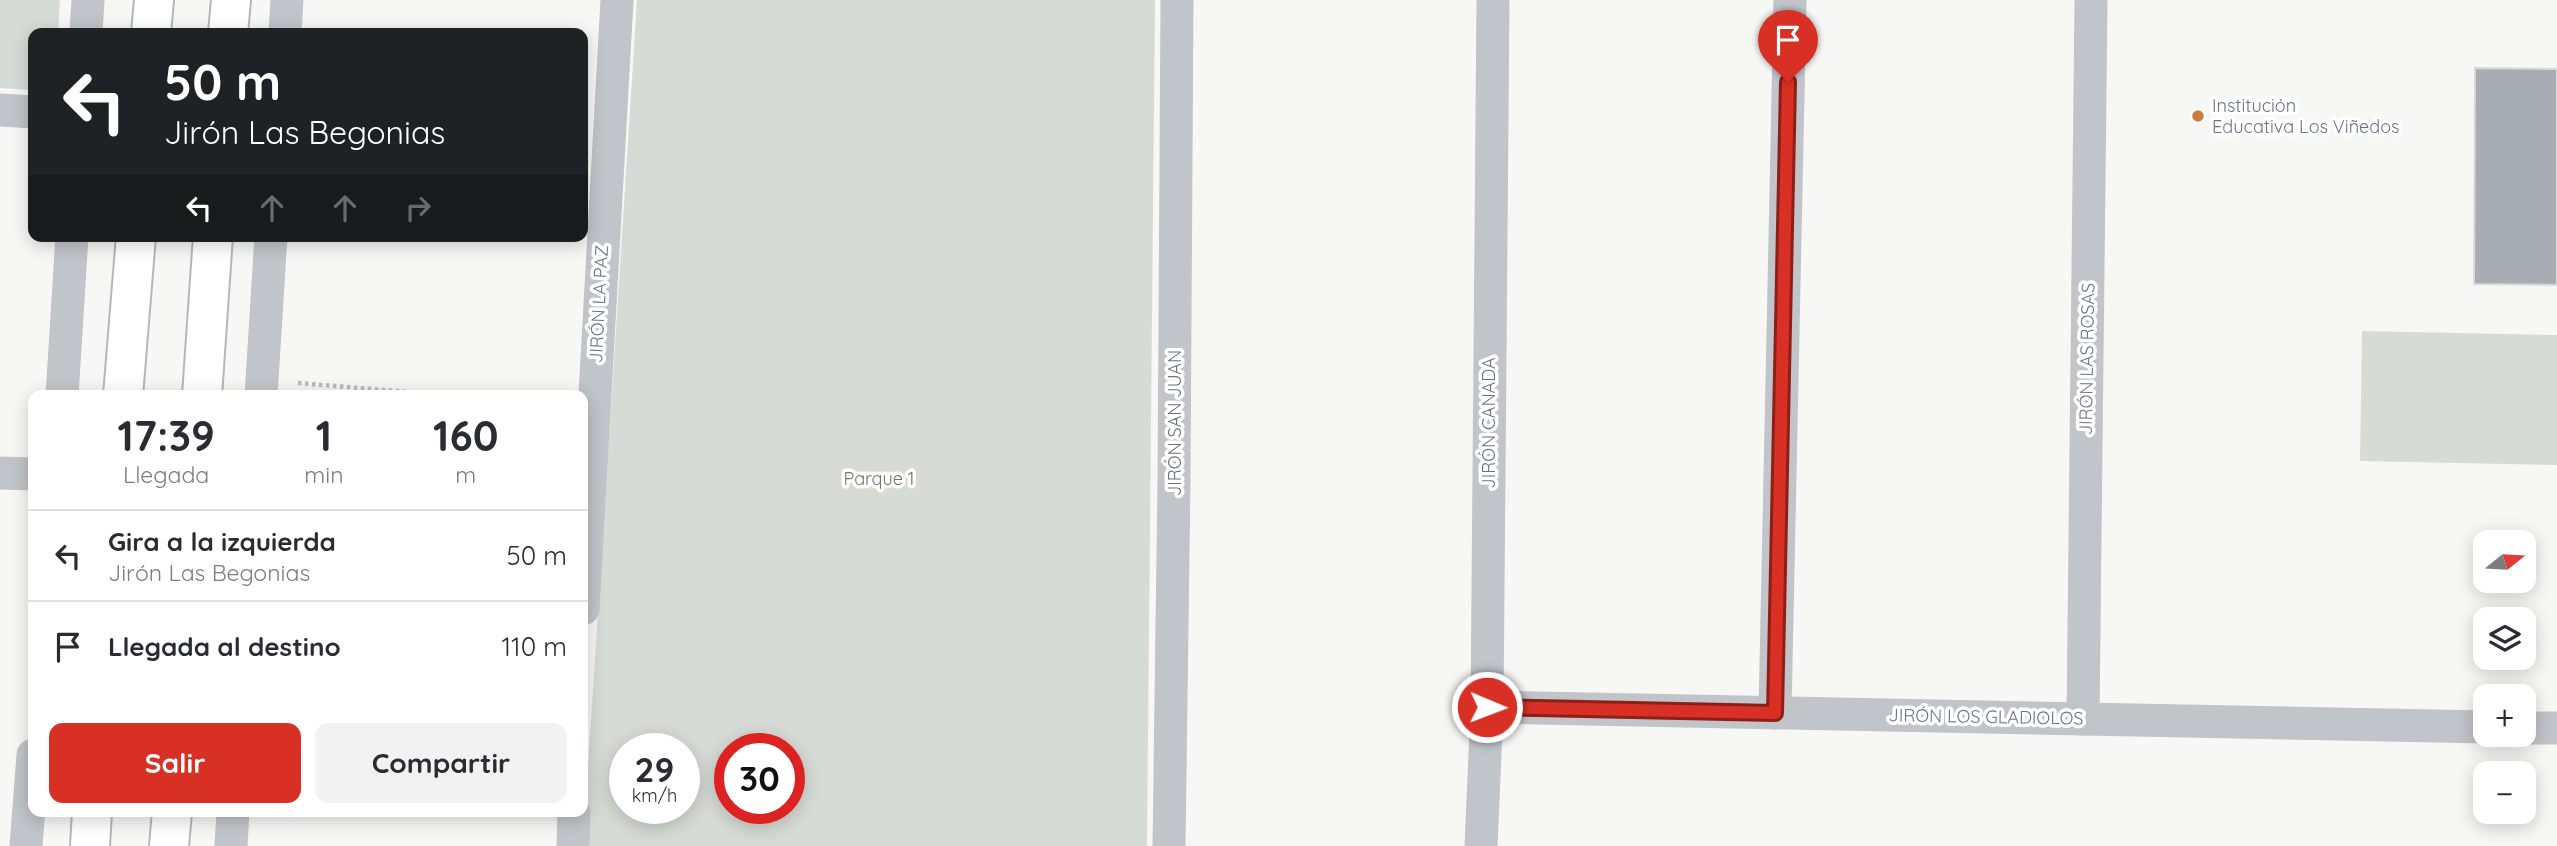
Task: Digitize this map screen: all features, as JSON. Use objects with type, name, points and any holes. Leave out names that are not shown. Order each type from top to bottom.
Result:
[{"type":"main road","points":[[151,28],[154,0]]},
{"type":"main road","points":[[228,28],[231,0]]},
{"type":"main road","points":[[123,390],[136,242]]},
{"type":"main road","points":[[202,390],[213,242]]},
{"type":"main road","points":[[90,846],[92,817]]},
{"type":"main road","points":[[169,846],[172,817]]},
{"type":"street","points":[[86,28],[88,0]]},
{"type":"street","points":[[285,28],[287,0]]},
{"type":"street","name":"JIRÓN LA PAZ","points":[[588,519],[617,0]]},
{"type":"street","name":"JIRÓN SAN JUAN","points":[[1169,846],[1177,0]]},
{"type":"street","name":"JIRÓN CANADA","points":[[1481,846],[1487,707],[1493,0]]},
{"type":"street","points":[[1775,713],[1790,0]]},
{"type":"street","name":"JIRÓN LAS ROSAS","points":[[2083,719],[2091,0]]},
{"type":"street","points":[[0,110],[28,112]]},
{"type":"street","points":[[62,390],[72,242]]},
{"type":"street","points":[[261,388],[271,242]]},
{"type":"street","points":[[0,473],[28,474]]},
{"type":"street","name":"JIRÓN LOS GLADIOLOS","points":[[1487,707],[2473,727]]},
{"type":"street","points":[[2536,728],[2557,728]]},
{"type":"street","points":[[26,846],[28,817]]},
{"type":"street","points":[[231,846],[233,817]]},
{"type":"street","points":[[573,846],[574,817]]},
{"type":"path","points":[[261,388],[310,390]]},
{"type":"green space","points":[[0,0],[60,0],[58,28],[28,28],[28,90],[0,88]]},
{"type":"green space","name":"Parque 1","points":[[637,0],[1155,0],[1147,846],[583,846],[585,817],[588,817],[588,768]]},
{"type":"green space","points":[[2362,331],[2557,335],[2557,465],[2360,461]]},
{"type":"building","points":[[2475,68],[2557,69],[2557,285],[2474,284]]},
{"type":"place","name":"Institución Educativa Los Viñedos","points":[[2198,116]]},
{"type":"route","points":[[1487,707],[1775,713],[1788,82]]}]
